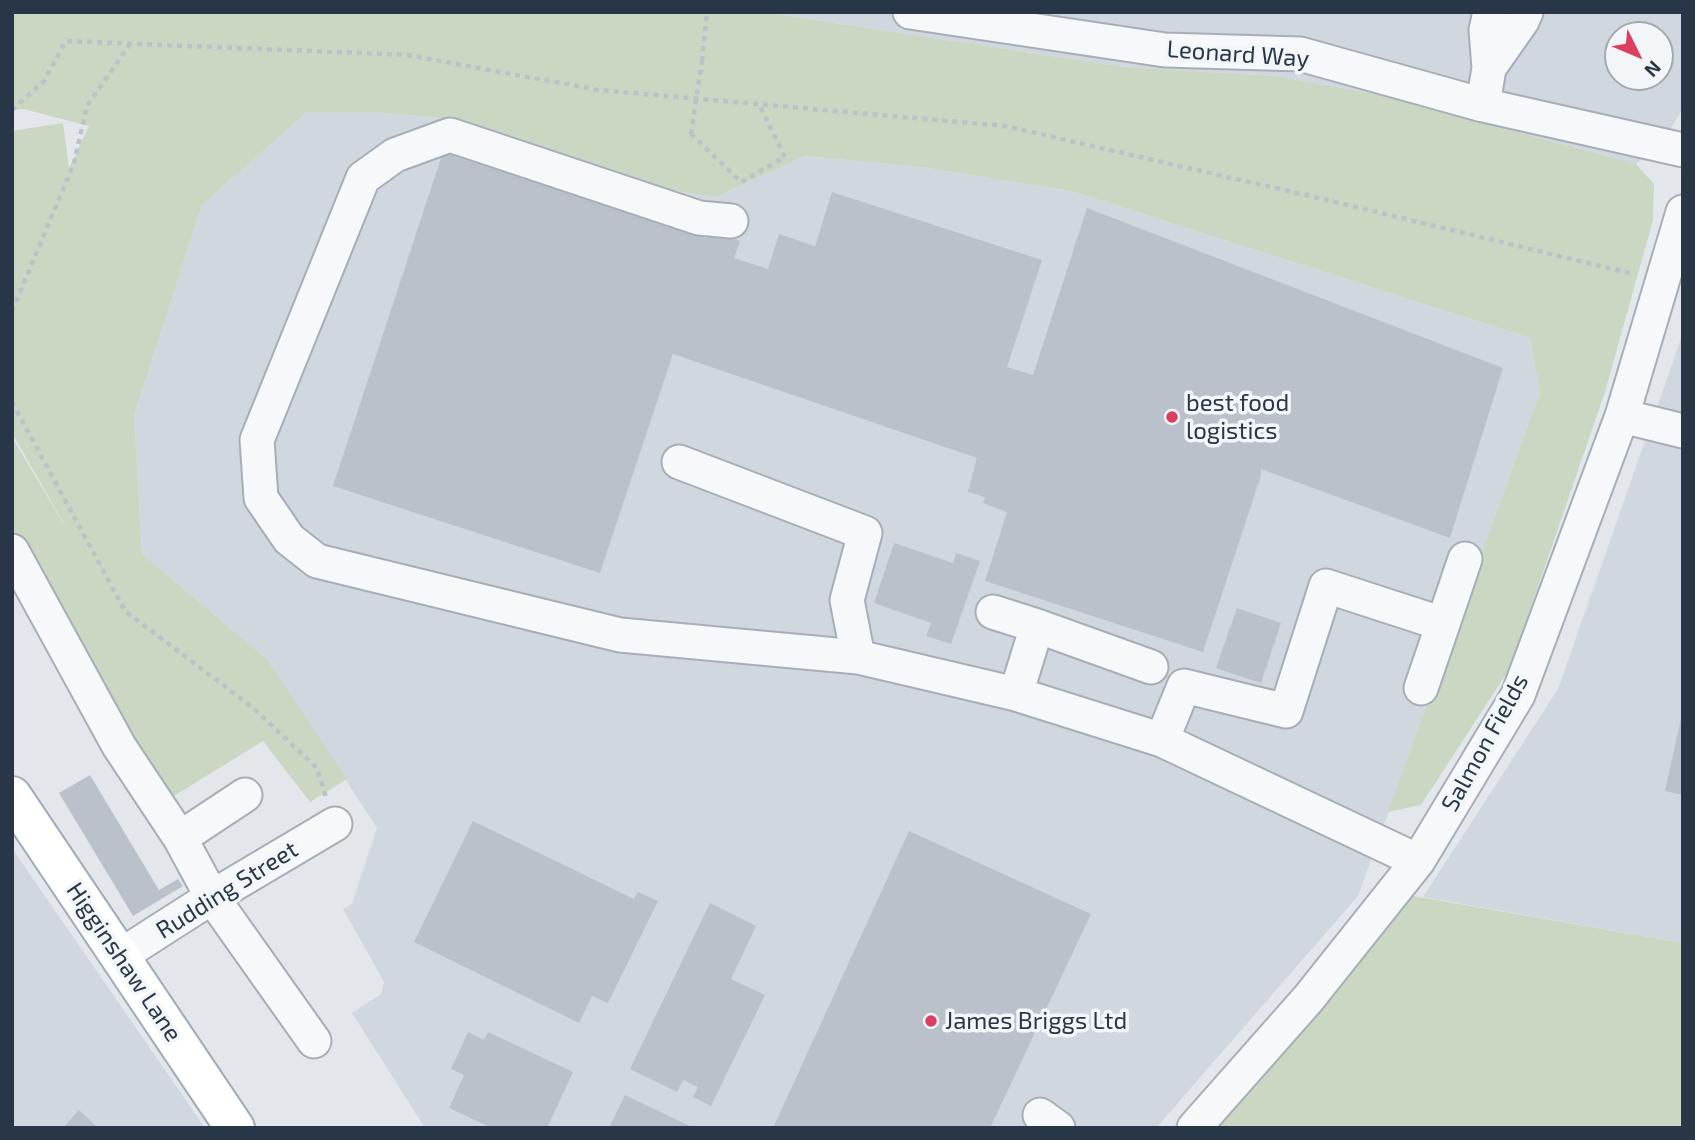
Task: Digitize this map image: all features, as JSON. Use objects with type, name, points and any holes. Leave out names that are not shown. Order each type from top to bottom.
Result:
[{"type":"main road","name":"Higginshaw Lane","points":[[16,808],[234,1128]]},
{"type":"street","name":"Leonard Way","points":[[910,12],[1165,50],[1300,54],[1483,105],[1683,150]]},
{"type":"street","points":[[1483,105],[1489,68],[1486,30],[1490,12]]},
{"type":"street","points":[[1489,68],[1526,12]]},
{"type":"street","points":[[731,221],[699,218],[450,135],[395,155],[363,178],[257,440],[261,498],[289,539],[317,561],[620,635],[858,657],[1016,694],[1162,740],[1418,861]]},
{"type":"street","name":"Salmon Fields","points":[[1194,1128],[1308,999],[1418,861],[1518,695],[1622,416],[1683,212]]},
{"type":"street","points":[[1622,416],[1683,431]]},
{"type":"street","points":[[680,462],[865,533],[847,600],[858,657]]},
{"type":"street","points":[[12,551],[119,746],[180,838],[212,897],[314,1041]]},
{"type":"street","points":[[1421,688],[1465,559]]},
{"type":"street","points":[[1162,740],[1184,687],[1286,711],[1326,586],[1443,624]]},
{"type":"street","points":[[993,612],[1151,667]]},
{"type":"street","points":[[1016,694],[1037,626]]},
{"type":"street","points":[[180,838],[245,795]]},
{"type":"street","name":"Rudding Street","points":[[120,957],[212,897],[335,824]]},
{"type":"path","points":[[707,12],[691,134],[741,182],[785,157],[759,104]]},
{"type":"path","points":[[12,110],[44,81],[66,41],[408,55],[599,90],[1004,126],[1664,281]]},
{"type":"path","points":[[12,311],[74,163],[87,106],[130,44]]},
{"type":"path","points":[[12,402],[125,611],[252,708],[317,768],[335,824]]},
{"type":"shaded area","points":[[762,12],[1683,12],[1683,108],[1667,135],[1636,164],[1376,94],[1275,76],[1124,67]]},
{"type":"shaded area","points":[[308,111],[374,112],[443,118],[668,190],[716,197],[805,156],[921,167],[1071,191],[1530,338],[1540,392],[1358,896],[1156,1128],[425,1128],[352,1013],[381,994],[384,982],[343,909],[352,904],[377,828],[267,659],[142,554],[134,416],[202,205]]},
{"type":"shaded area","points":[[1683,333],[1683,943],[1423,897],[1558,689]]},
{"type":"shaded area","points":[[12,848],[40,889],[205,1128],[12,1128]]},
{"type":"green space","points":[[12,12],[762,12],[1124,67],[1275,76],[1376,94],[1636,164],[1654,184],[1653,220],[1605,392],[1510,668],[1421,805],[1388,812],[1540,392],[1530,338],[1071,191],[921,167],[805,156],[716,197],[668,190],[443,118],[374,112],[307,112],[202,205],[134,416],[142,554],[267,659],[347,779],[310,802],[263,741],[161,804],[12,548],[12,437],[72,538],[12,433],[12,131],[63,123],[69,168],[89,126],[23,109],[12,110]]},
{"type":"green space","points":[[1413,896],[1683,943],[1683,1128],[1213,1128]]},
{"type":"building","name":"best food logistics","points":[[443,152],[706,238],[709,231],[740,241],[734,258],[768,269],[779,234],[815,246],[832,192],[1042,260],[1007,367],[1033,375],[1087,208],[1503,368],[1450,538],[1261,469],[1203,652],[985,581],[1007,512],[983,503],[985,497],[968,492],[977,458],[673,354],[600,573],[333,486]]},
{"type":"building","points":[[894,543],[953,563],[956,553],[980,561],[951,644],[926,636],[931,623],[874,603]]},
{"type":"building","points":[[1237,608],[1281,623],[1261,683],[1216,668]]},
{"type":"building","points":[[1683,714],[1683,795],[1665,791]]},
{"type":"building","points":[[90,775],[159,890],[178,879],[183,886],[133,916],[59,793]]},
{"type":"building","points":[[473,821],[634,899],[638,892],[658,901],[608,1003],[592,996],[579,1023],[414,942]]},
{"type":"building","name":"James Briggs Ltd","points":[[909,831],[1091,914],[990,1128],[773,1128]]},
{"type":"building","points":[[710,903],[756,926],[731,979],[765,995],[711,1106],[693,1097],[698,1087],[683,1080],[677,1092],[630,1069]]},
{"type":"building","points":[[468,1032],[484,1040],[488,1032],[573,1072],[547,1128],[492,1128],[449,1108],[464,1075],[451,1069]]},
{"type":"building","points":[[625,1095],[694,1128],[609,1128]]},
{"type":"building","points":[[79,1110],[98,1128],[63,1128]]},
{"type":"place","name":"best food logistics","points":[[1172,417]]},
{"type":"place","name":"James Briggs Ltd","points":[[931,1021]]}]
